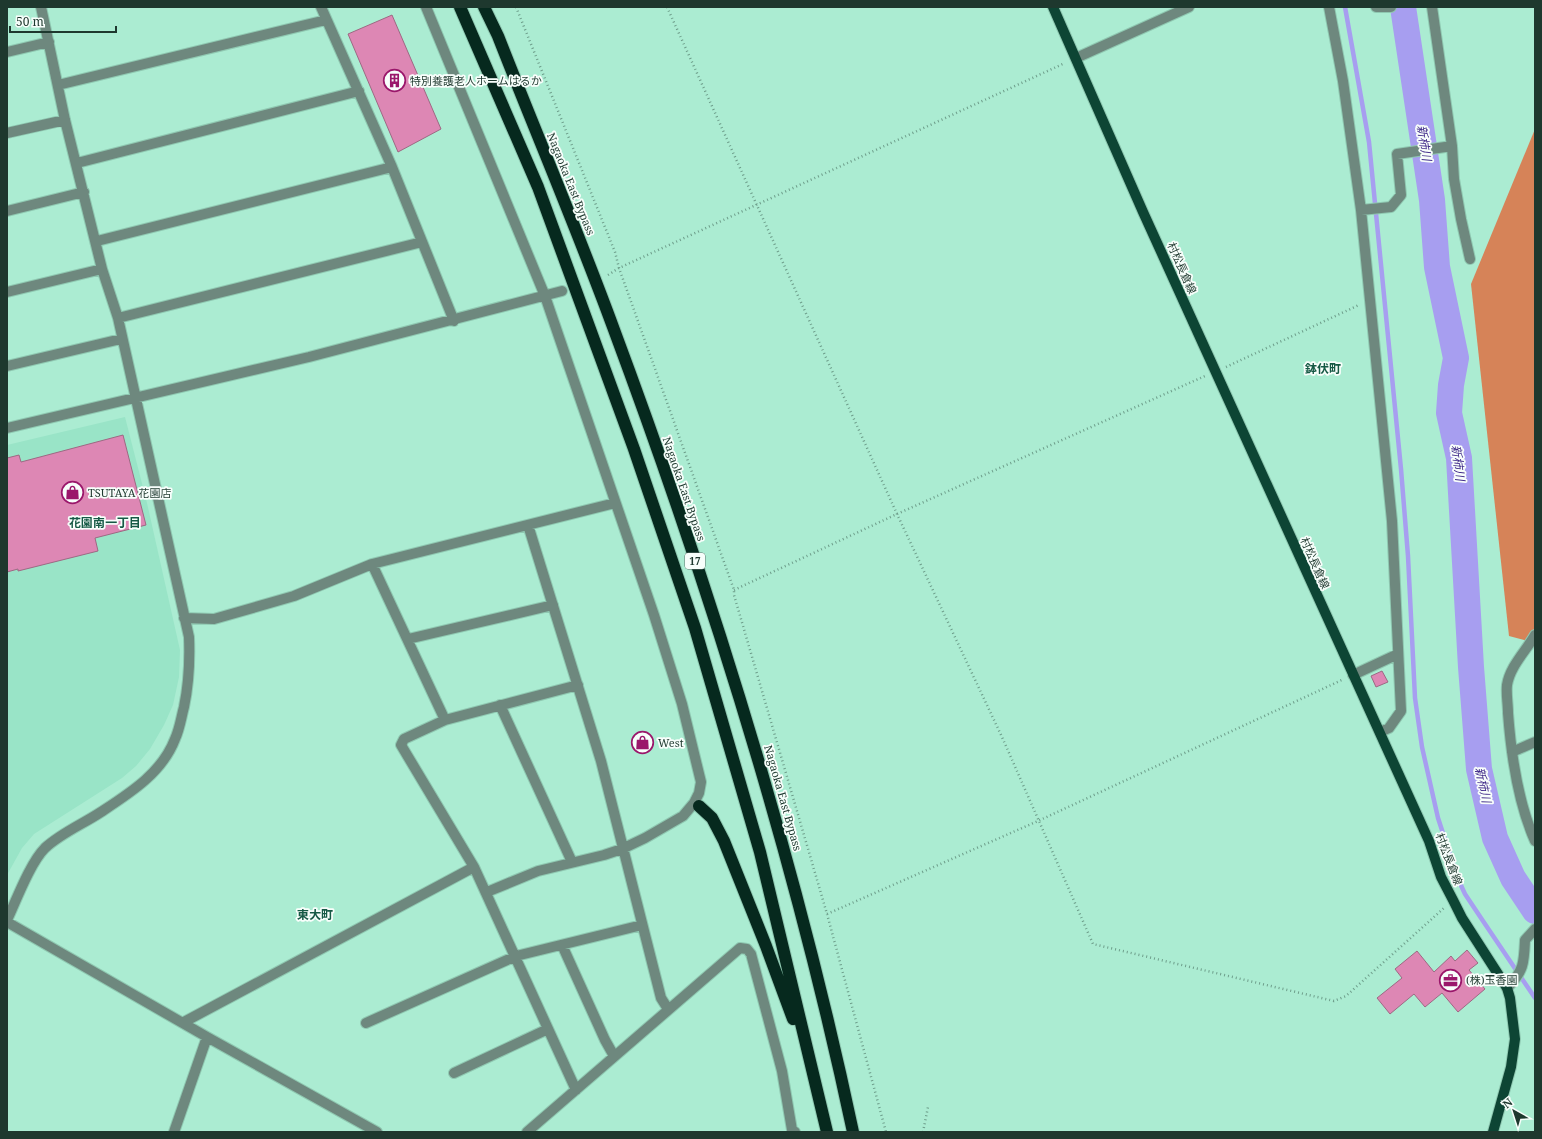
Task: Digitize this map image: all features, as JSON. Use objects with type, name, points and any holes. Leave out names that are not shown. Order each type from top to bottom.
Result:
[{"type":"highway","name":"17","points":[[460,7],[538,187],[657,514],[699,642],[758,845],[777,918],[827,1132]]},
{"type":"highway","name":"Nagaoka East Bypass","points":[[486,7],[613,328],[673,494],[719,632],[773,809],[836,1052],[853,1132]]},
{"type":"highway","points":[[696,805],[712,818],[724,841],[766,946],[810,1063]]},
{"type":"main road","name":"村松長倉線","points":[[1053,7],[1215,372],[1429,841],[1441,877],[1462,918],[1507,988],[1514,1019],[1515,1039],[1511,1067],[1493,1132]]},
{"type":"street","points":[[41,7],[66,120],[97,241],[102,269],[118,318],[121,339],[136,399],[189,638],[190,676],[180,727],[169,752],[146,780],[133,791],[57,839],[44,849],[30,872],[7,921],[184,1022],[207,1037],[377,1132]]},
{"type":"street","points":[[321,7],[392,167],[454,321]]},
{"type":"street","points":[[426,7],[545,296],[682,704],[699,765],[701,782],[696,805],[683,816],[622,849],[604,855],[538,871],[487,892]]},
{"type":"street","points":[[1076,58],[1189,7]]},
{"type":"street","points":[[1329,7],[1365,210],[1370,300],[1392,521],[1400,711],[1390,728],[1380,732]]},
{"type":"street","points":[[1432,7],[1452,146],[1454,179],[1470,259]]},
{"type":"street","points":[[58,85],[326,20]]},
{"type":"street","points":[[7,52],[49,42]]},
{"type":"street","points":[[77,163],[359,91]]},
{"type":"street","points":[[7,133],[66,120]]},
{"type":"street","points":[[1365,210],[1391,207],[1401,195],[1397,154],[1452,146]]},
{"type":"street","points":[[97,241],[392,167]]},
{"type":"street","points":[[7,211],[84,192]]},
{"type":"street","points":[[118,318],[422,242]]},
{"type":"street","points":[[7,292],[102,269]]},
{"type":"street","points":[[7,428],[136,399],[454,321],[562,291]]},
{"type":"street","points":[[7,366],[121,339]]},
{"type":"street","points":[[184,618],[214,619],[294,596],[372,564],[615,502]]},
{"type":"street","points":[[528,525],[578,685],[610,796],[622,849],[661,998],[668,1009]]},
{"type":"street","points":[[372,564],[445,720]]},
{"type":"street","points":[[408,639],[553,604]]},
{"type":"street","points":[[1535,635],[1515,664],[1507,685],[1512,752],[1525,812],[1535,841]]},
{"type":"street","points":[[1353,675],[1398,654]]},
{"type":"street","points":[[576,1090],[487,892],[474,867],[401,745],[404,739],[445,720],[578,685]]},
{"type":"street","points":[[500,706],[572,862]]},
{"type":"street","points":[[1512,752],[1535,742]]},
{"type":"street","points":[[184,1022],[474,867]]},
{"type":"street","points":[[366,1023],[516,956],[642,925]]},
{"type":"street","points":[[1507,988],[1520,974],[1523,966],[1525,940],[1531,932]]},
{"type":"street","points":[[562,945],[605,1040],[614,1056]]},
{"type":"street","points":[[527,1132],[740,948],[747,949],[751,954],[782,1071],[792,1130],[796,1132]]},
{"type":"street","points":[[454,1073],[548,1029]]},
{"type":"street","points":[[174,1132],[207,1037]]},
{"type":"path","points":[[516,7],[612,245],[734,590],[734,595],[827,914],[886,1132]]},
{"type":"path","points":[[667,7],[897,514],[986,701],[1093,944],[1334,1001],[1346,996],[1453,900]]},
{"type":"path","points":[[608,274],[757,203],[1076,58]]},
{"type":"path","points":[[734,590],[897,514],[1215,372],[1370,300]]},
{"type":"path","points":[[827,914],[1038,821],[1353,675]]},
{"type":"path","points":[[923,1132],[928,1107]]},
{"type":"shaded area","points":[[1535,129],[1535,643],[1509,636],[1471,284]]},
{"type":"shaded area","points":[[125,417],[147,503],[180,650],[179,677],[173,705],[164,725],[150,749],[136,766],[122,778],[34,834],[22,848],[7,875],[7,445]]},
{"type":"building","name":"特別養護老人ホームはるか","points":[[392,15],[441,129],[398,152],[348,34]]},
{"type":"building","name":"TSUTAYA 花園店","points":[[123,435],[146,525],[95,538],[98,551],[18,571],[18,569],[7,572],[7,458],[19,455],[21,462]]},
{"type":"building","points":[[1382,671],[1388,682],[1376,687],[1371,676]]},
{"type":"building","name":"(株)玉香園","points":[[1467,950],[1478,963],[1469,970],[1485,989],[1458,1012],[1442,993],[1425,1007],[1414,994],[1390,1014],[1377,998],[1402,978],[1395,969],[1417,951],[1434,972],[1451,956],[1455,961]]},
{"type":"waterway","points":[[1345,7],[1369,142],[1401,469],[1408,556],[1415,698],[1422,747],[1438,818],[1458,879],[1465,894],[1535,998]]},
{"type":"waterway","name":"新柿川","points":[[1403,7],[1432,200],[1437,267],[1456,358],[1451,385],[1449,413],[1459,458],[1471,667],[1479,769],[1495,838],[1513,878],[1535,911]]},
{"type":"place","name":"特別養護老人ホームはるか","points":[[395,81]]},
{"type":"place","name":"TSUTAYA 花園店","points":[[73,493]]},
{"type":"place","name":"West","points":[[643,743]]},
{"type":"place","name":"(株)玉香園","points":[[1450,980]]},
{"type":"district","name":"鉢伏町","points":[[1323,369]]},
{"type":"district","name":"花園南一丁目","points":[[105,523]]},
{"type":"district","name":"東大町","points":[[315,915]]}]
